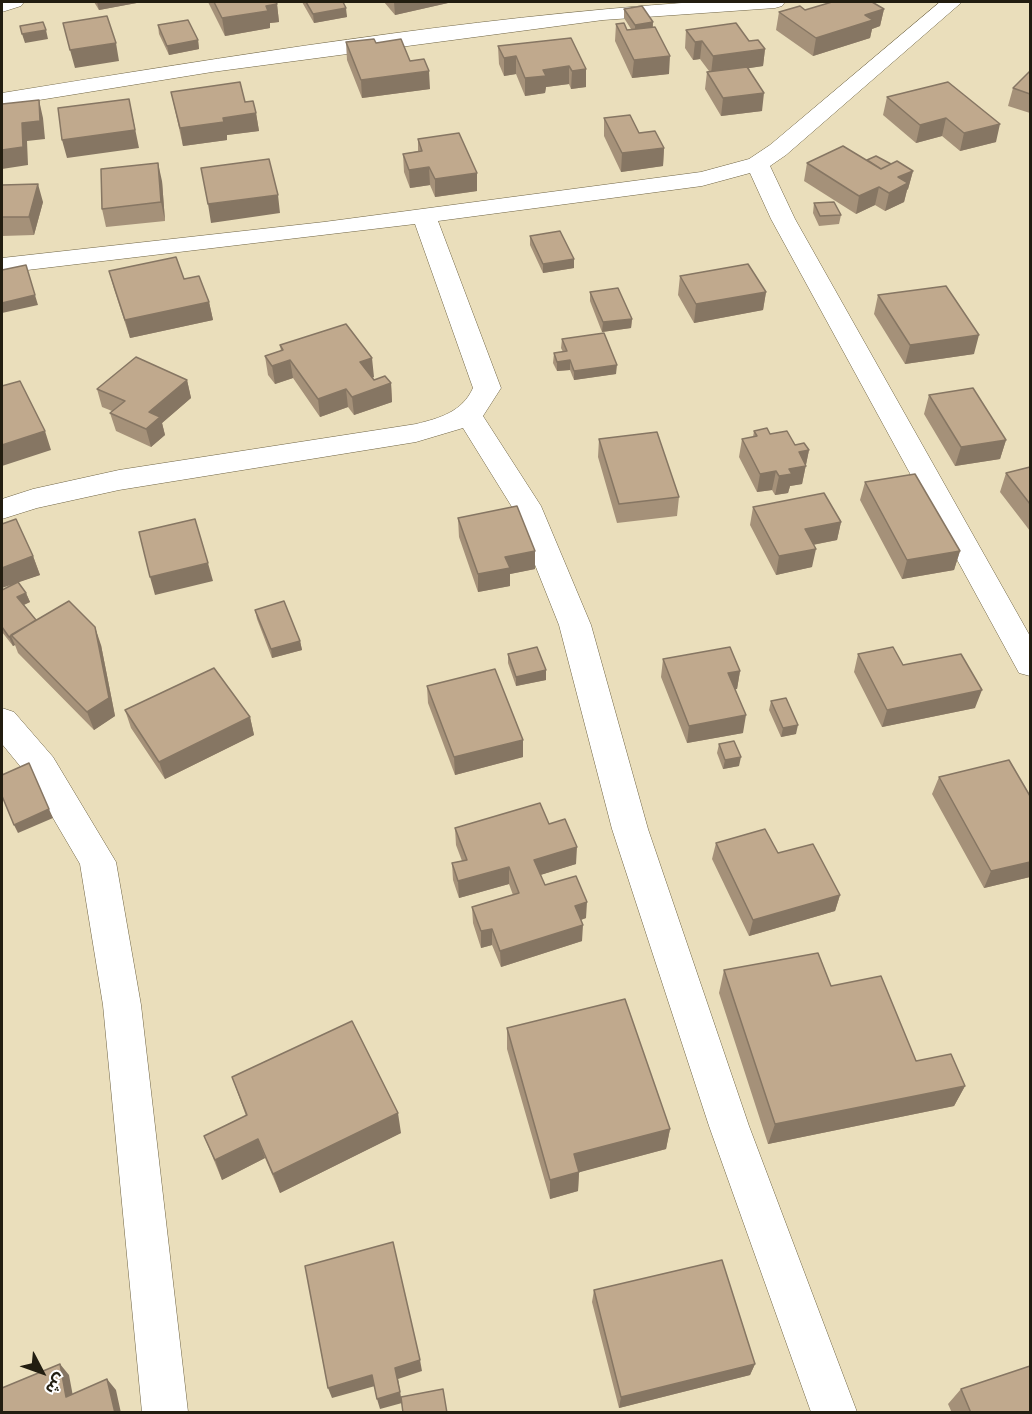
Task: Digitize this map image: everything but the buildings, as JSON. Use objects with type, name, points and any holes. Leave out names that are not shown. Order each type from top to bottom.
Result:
[{"type":"street","points":[[2,6],[14,2]]},
{"type":"street","points":[[2,100],[212,66],[444,34],[603,14],[775,2]]},
{"type":"street","points":[[2,265],[424,216],[702,179],[757,164],[804,130],[952,2]]},
{"type":"street","points":[[757,164],[783,219],[1030,664]]},
{"type":"street","points":[[2,509],[33,499],[119,480],[416,433],[469,415],[482,404],[487,388],[424,216]]},
{"type":"street","points":[[469,415],[526,506],[574,626],[633,840],[729,1126],[834,1413]]},
{"type":"street","points":[[2,721],[41,767],[98,862],[122,1005],[165,1413]]}]
